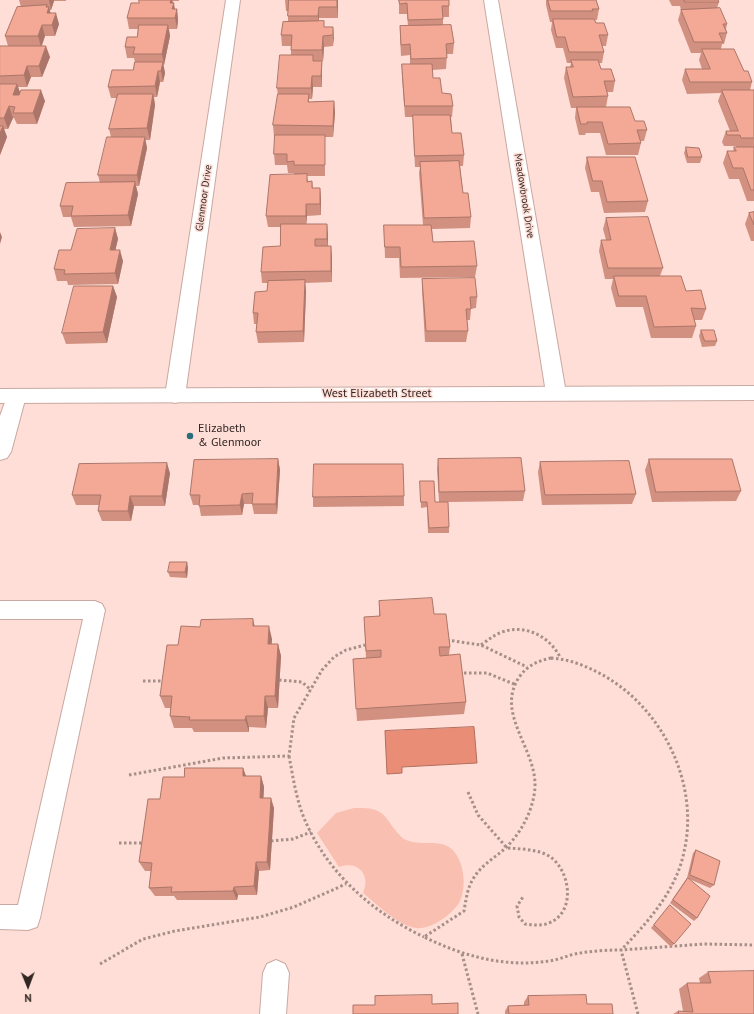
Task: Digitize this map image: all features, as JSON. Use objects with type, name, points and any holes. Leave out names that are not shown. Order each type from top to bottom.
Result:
[{"type":"street","name":"Glenmoor Drive","points":[[176,396],[233,0]]},
{"type":"street","name":"Meadowbrook Drive","points":[[491,0],[556,393]]},
{"type":"street","name":"West Elizabeth Street","points":[[8,396],[754,393]]},
{"type":"street","points":[[0,452],[8,396]]},
{"type":"lane","points":[[0,610],[95,610],[28,918],[0,917]]},
{"type":"lane","points":[[273,1014],[276,973]]},
{"type":"path","points":[[481,645],[493,636],[506,631],[528,630],[546,638],[556,648],[560,657]]},
{"type":"path","points":[[446,640],[481,645],[527,667]]},
{"type":"path","points":[[365,645],[346,650],[334,657],[322,670],[294,718],[289,756],[292,779],[296,794],[311,832],[332,866],[346,884],[370,906],[396,924],[423,938],[462,954],[521,963],[555,960],[580,953],[600,950],[731,943],[754,945]]},
{"type":"path","points":[[423,938],[464,911],[470,884],[483,865],[507,848],[527,817],[535,791],[534,768],[527,748],[515,724],[511,704],[514,684],[527,667],[545,659],[560,657],[576,662],[603,675],[627,691],[650,715],[666,738],[678,767],[687,798],[688,825],[684,854],[672,885],[641,930],[621,950]]},
{"type":"path","points":[[459,673],[487,673],[514,684]]},
{"type":"path","points":[[279,680],[302,682],[310,690]]},
{"type":"path","points":[[143,681],[169,682]]},
{"type":"path","points":[[129,775],[223,758],[289,756]]},
{"type":"path","points":[[468,792],[478,815],[507,848],[539,852],[553,860],[566,876],[569,894],[563,910],[552,922],[536,925],[525,924],[519,917],[517,906],[523,897]]},
{"type":"path","points":[[272,841],[293,840],[311,832]]},
{"type":"path","points":[[119,842],[149,843]]},
{"type":"path","points":[[100,964],[143,939],[175,930],[260,917],[294,907],[346,884]]},
{"type":"path","points":[[621,950],[638,1014]]},
{"type":"path","points":[[462,954],[478,1014]]},
{"type":"shaded area","points":[[474,727],[477,763],[402,767],[402,773],[387,774],[385,731]]},
{"type":"shaded area","points":[[354,808],[367,808],[380,812],[404,839],[444,845],[449,847],[454,852],[461,865],[464,881],[462,896],[459,903],[446,917],[428,927],[422,928],[410,927],[403,924],[388,914],[363,893],[365,886],[364,875],[357,867],[346,865],[339,867],[317,833],[336,813]]},
{"type":"building","points":[[139,0],[171,0],[170,3],[174,3],[172,9],[177,9],[175,18],[127,18],[131,3],[139,3]]},
{"type":"building","points":[[289,0],[337,0],[337,7],[319,7],[318,16],[288,16]]},
{"type":"building","points":[[399,0],[449,0],[449,6],[442,6],[443,19],[408,20],[407,3],[400,4]]},
{"type":"building","points":[[548,0],[596,0],[599,9],[592,9],[593,11],[551,11]]},
{"type":"building","points":[[684,0],[718,0],[719,2],[685,2]]},
{"type":"building","points":[[47,5],[46,7],[49,7],[47,13],[56,13],[52,25],[42,25],[38,36],[5,36],[17,7]]},
{"type":"building","points":[[720,8],[727,24],[723,24],[727,33],[719,33],[723,42],[694,42],[681,10]]},
{"type":"building","points":[[553,19],[594,19],[596,23],[604,23],[608,35],[599,35],[604,52],[569,52],[565,37],[557,37]]},
{"type":"building","points":[[324,21],[324,27],[333,27],[333,35],[323,36],[322,50],[291,50],[292,35],[281,35],[283,22]]},
{"type":"building","points":[[139,25],[168,25],[162,54],[133,54],[135,47],[125,47],[127,37],[137,37]]},
{"type":"building","points":[[451,25],[454,43],[446,44],[447,58],[411,59],[410,44],[401,45],[400,26]]},
{"type":"building","points":[[0,46],[46,46],[39,66],[27,66],[24,75],[0,76]]},
{"type":"building","points":[[702,49],[734,49],[744,71],[748,71],[752,82],[690,82],[685,69],[710,69]]},
{"type":"building","points":[[280,55],[313,55],[313,61],[322,61],[321,76],[312,76],[311,88],[277,88]]},
{"type":"building","points":[[571,60],[598,60],[601,69],[611,69],[615,81],[604,81],[608,96],[573,97],[566,67],[573,67]]},
{"type":"building","points":[[135,62],[163,62],[161,71],[158,71],[155,86],[108,87],[112,70],[133,70]]},
{"type":"building","points":[[402,64],[432,64],[433,78],[440,78],[442,93],[451,94],[453,106],[405,106]]},
{"type":"building","points":[[0,84],[17,84],[13,95],[19,95],[21,90],[41,90],[33,113],[13,113],[15,107],[9,106],[4,118],[0,118]]},
{"type":"building","points":[[722,90],[754,90],[754,138],[741,138],[740,135],[727,135],[726,131],[738,131]]},
{"type":"building","points":[[118,94],[153,94],[147,128],[109,129]]},
{"type":"building","points":[[278,94],[309,94],[308,102],[334,101],[333,126],[273,125]]},
{"type":"building","points":[[577,107],[630,107],[635,121],[644,121],[647,130],[637,130],[641,143],[608,144],[602,122],[587,122],[587,124],[581,124]]},
{"type":"building","points":[[413,115],[450,115],[452,133],[461,133],[464,155],[415,156]]},
{"type":"building","points":[[0,126],[3,126],[0,133]]},
{"type":"building","points":[[275,135],[325,135],[325,165],[294,165],[294,161],[287,162],[287,154],[274,154]]},
{"type":"building","points":[[107,137],[145,137],[137,175],[98,175]]},
{"type":"building","points":[[686,147],[699,148],[702,157],[688,157]]},
{"type":"building","points":[[734,147],[754,147],[754,190],[751,190],[743,168],[733,168],[727,151],[736,151]]},
{"type":"building","points":[[587,157],[635,157],[648,201],[607,202],[602,181],[593,181]]},
{"type":"building","points":[[459,161],[463,193],[468,193],[471,217],[424,218],[420,162]]},
{"type":"building","points":[[307,174],[307,182],[312,181],[312,188],[320,188],[320,204],[306,204],[306,216],[266,216],[270,175]]},
{"type":"building","points":[[135,182],[128,215],[71,216],[73,206],[60,206],[66,183]]},
{"type":"building","points":[[754,212],[754,225],[749,213]]},
{"type":"building","points":[[648,217],[663,268],[608,268],[601,240],[611,240],[606,218]]},
{"type":"building","points":[[281,224],[327,224],[327,239],[315,239],[315,246],[331,246],[331,271],[261,272],[263,247],[280,246]]},
{"type":"building","points":[[384,225],[431,225],[433,242],[474,241],[477,266],[401,267],[400,247],[385,247]]},
{"type":"building","points":[[115,228],[110,250],[120,250],[115,273],[64,274],[65,270],[54,269],[59,250],[71,250],[77,229]]},
{"type":"building","points":[[614,276],[681,276],[686,291],[701,290],[706,309],[691,308],[696,326],[654,327],[646,296],[619,296]]},
{"type":"building","points":[[475,278],[477,297],[470,297],[471,309],[466,309],[468,331],[426,331],[422,279]]},
{"type":"building","points":[[305,280],[303,331],[256,332],[258,313],[253,313],[255,292],[267,291],[268,281]]},
{"type":"building","points":[[74,286],[113,286],[103,332],[62,333]]},
{"type":"building","points":[[701,330],[714,330],[717,341],[705,341]]},
{"type":"building","points":[[521,458],[525,491],[439,492],[438,459]]},
{"type":"building","points":[[278,459],[276,504],[252,504],[253,493],[242,494],[240,505],[199,506],[200,495],[190,495],[194,460]]},
{"type":"building","points":[[649,459],[732,459],[741,491],[656,492]]},
{"type":"building","points":[[629,461],[636,494],[545,495],[540,462]]},
{"type":"building","points":[[167,463],[162,496],[130,496],[128,511],[98,511],[101,495],[72,495],[79,464]]},
{"type":"building","points":[[314,464],[403,464],[404,496],[313,497]]},
{"type":"building","points":[[420,481],[434,481],[435,502],[448,502],[449,527],[429,528],[427,502],[421,502]]},
{"type":"building","points":[[170,562],[187,562],[185,572],[168,572]]},
{"type":"building","points":[[432,598],[434,614],[446,614],[450,647],[439,647],[440,656],[460,654],[466,702],[356,709],[353,659],[381,657],[381,650],[366,651],[364,617],[380,616],[379,601]]},
{"type":"building","points":[[253,619],[253,626],[269,626],[268,644],[278,644],[275,696],[265,696],[264,716],[246,716],[245,720],[189,720],[190,717],[170,716],[172,696],[160,696],[167,645],[178,645],[181,626],[200,627],[201,620]]},
{"type":"building","points":[[185,768],[243,768],[243,776],[261,776],[260,798],[271,798],[269,832],[267,862],[256,862],[254,886],[234,887],[233,891],[171,892],[172,887],[149,888],[152,863],[139,862],[148,799],[160,799],[163,777],[184,777]]},
{"type":"building","points":[[696,850],[720,861],[714,885],[690,875]]},
{"type":"building","points":[[688,878],[710,896],[697,918],[673,900]]},
{"type":"building","points":[[670,905],[691,924],[674,944],[654,925]]},
{"type":"building","points":[[754,971],[754,1014],[679,1014],[678,1011],[693,1012],[687,983],[711,983],[708,972]]},
{"type":"building","points":[[432,995],[432,1004],[458,1003],[458,1014],[353,1014],[353,1005],[375,1005],[375,996]]},
{"type":"building","points":[[586,995],[587,1004],[612,1004],[613,1014],[509,1014],[508,1006],[529,1005],[528,996]]},
{"type":"place","name":"Elizabeth & Glenmoor","points":[[190,436]]}]
